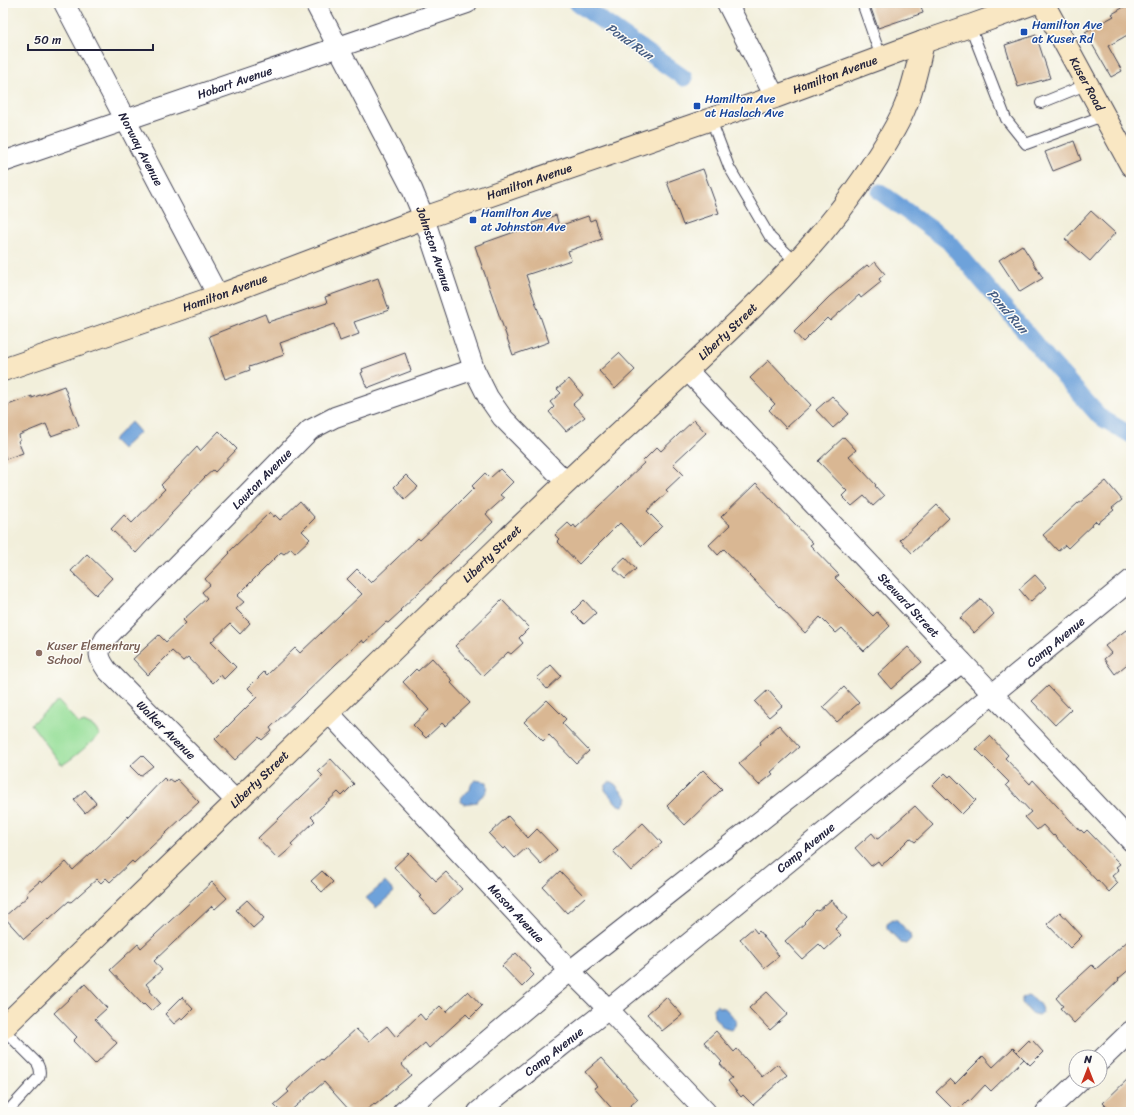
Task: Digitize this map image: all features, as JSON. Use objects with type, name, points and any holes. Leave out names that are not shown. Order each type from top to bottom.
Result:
[{"type":"street","name":"Norway Avenue","points":[[64,3],[218,296]]},
{"type":"street","name":"Johnston Avenue","points":[[315,3],[412,189],[424,218],[474,370],[488,397],[502,417],[566,482]]},
{"type":"street","name":"Hobart Avenue","points":[[3,162],[467,3]]},
{"type":"street","points":[[727,3],[775,97]]},
{"type":"street","name":"Hamilton Avenue","points":[[3,370],[218,296],[424,218],[711,120],[881,57],[1034,3]]},
{"type":"street","name":"Kuser Road","points":[[1043,3],[1131,165]]},
{"type":"street","name":"Liberty Street","points":[[3,1028],[566,482],[750,311],[797,263],[852,196],[878,157],[904,111],[916,77],[923,42]]},
{"type":"street","name":"Lawton Avenue","points":[[99,658],[100,648],[105,639],[310,430],[335,417],[474,370]]},
{"type":"street","name":"Steward Street","points":[[687,370],[1131,841]]},
{"type":"street","name":"Camp Avenue","points":[[478,1112],[608,1009],[993,695],[1131,580]]},
{"type":"street","name":"Walker Avenue","points":[[99,658],[107,670],[236,801]]},
{"type":"street","points":[[403,1112],[570,971],[962,662]]},
{"type":"street","name":"Mason Avenue","points":[[329,713],[570,971],[706,1112]]},
{"type":"street","points":[[1108,1053],[1131,1031]]},
{"type":"street","points":[[1046,1112],[1070,1089]]},
{"type":"lane","points":[[862,3],[881,57]]},
{"type":"lane","points":[[970,26],[1006,118],[1026,144],[1105,116]]},
{"type":"lane","points":[[1041,103],[1088,84]]},
{"type":"lane","points":[[711,120],[729,167],[770,237],[797,263]]},
{"type":"lane","points":[[3,1028],[31,1056],[40,1068],[38,1077],[7,1112]]},
{"type":"green space","points":[[58,701],[79,724],[84,722],[94,727],[100,735],[77,755],[62,765],[31,724]]},
{"type":"water","points":[[131,422],[140,432],[122,449],[113,440]]},
{"type":"water","points":[[475,780],[487,782],[488,787],[486,792],[478,799],[477,802],[463,804],[461,799],[463,795],[470,790],[471,784]]},
{"type":"water","points":[[609,782],[613,782],[627,798],[623,806],[618,805],[605,790],[605,786]]},
{"type":"water","points":[[385,882],[394,892],[376,908],[366,898]]},
{"type":"water","points":[[893,919],[897,920],[910,934],[911,939],[906,944],[901,943],[887,928],[887,923]]},
{"type":"water","points":[[1027,995],[1035,999],[1040,1004],[1042,1013],[1038,1016],[1033,1015],[1022,1003],[1022,998]]},
{"type":"water","points":[[717,1005],[718,1007],[725,1008],[736,1020],[735,1026],[731,1030],[724,1028],[714,1017],[713,1008]]},
{"type":"building","points":[[869,3],[920,3],[923,13],[878,28]]},
{"type":"building","points":[[1131,3],[1131,33],[1108,46],[1122,71],[1111,77],[1085,32],[1114,16],[1112,14]]},
{"type":"building","points":[[1036,35],[1050,78],[1018,87],[1005,45]]},
{"type":"building","points":[[1074,141],[1081,160],[1053,171],[1045,152]]},
{"type":"building","points":[[703,169],[719,213],[683,225],[667,182]]},
{"type":"building","points":[[1091,211],[1115,233],[1090,261],[1065,239]]},
{"type":"building","points":[[556,215],[559,226],[588,216],[590,221],[595,219],[602,239],[568,251],[571,260],[526,275],[549,342],[513,355],[475,246],[534,225],[533,223]]},
{"type":"building","points":[[1022,245],[1043,278],[1020,292],[999,260]]},
{"type":"building","points":[[875,262],[885,274],[879,279],[881,282],[861,298],[859,295],[830,321],[827,318],[803,342],[794,332],[830,296],[867,265],[869,267]]},
{"type":"building","points":[[378,278],[389,310],[354,322],[359,334],[340,341],[334,324],[280,343],[284,355],[249,367],[250,370],[225,379],[209,336],[265,314],[268,322],[327,303],[325,297]]},
{"type":"building","points":[[405,353],[411,371],[367,388],[361,373],[363,372],[362,369]]},
{"type":"building","points":[[619,353],[635,370],[615,389],[599,371]]},
{"type":"building","points":[[769,360],[811,405],[786,428],[769,410],[775,404],[750,378]]},
{"type":"building","points":[[569,379],[583,395],[573,404],[585,417],[566,431],[549,412],[554,407],[550,402],[561,393],[557,389]]},
{"type":"building","points":[[64,386],[79,426],[51,436],[46,424],[19,435],[20,440],[18,441],[23,453],[6,459],[3,451],[3,407]]},
{"type":"building","points":[[832,396],[849,414],[833,428],[816,410]]},
{"type":"building","points":[[694,420],[706,433],[673,464],[683,474],[666,490],[668,492],[647,511],[662,526],[642,546],[620,523],[579,564],[557,541],[559,539],[555,535],[568,523],[572,527],[574,525],[576,528],[644,463],[643,461],[657,447],[661,451]]},
{"type":"building","points":[[219,431],[237,449],[215,472],[213,470],[205,477],[136,553],[111,529],[124,515],[132,523],[165,489],[161,485],[197,447],[200,451]]},
{"type":"building","points":[[844,437],[856,450],[849,456],[876,485],[875,486],[884,496],[873,506],[864,496],[852,506],[842,496],[847,491],[818,461]]},
{"type":"building","points":[[500,469],[513,482],[500,495],[504,498],[486,514],[493,522],[388,623],[386,622],[364,643],[362,640],[336,664],[270,728],[272,731],[262,740],[259,737],[235,760],[215,739],[257,697],[248,688],[264,672],[267,675],[295,648],[300,653],[362,594],[347,579],[357,569],[371,583],[418,538],[420,540],[452,510],[474,488],[472,486],[485,473],[490,478]]},
{"type":"building","points":[[406,475],[418,487],[405,499],[394,487]]},
{"type":"building","points":[[1106,481],[1122,500],[1112,508],[1114,510],[1098,523],[1096,521],[1068,548],[1065,545],[1058,551],[1043,535],[1078,503]]},
{"type":"building","points":[[756,483],[813,543],[810,545],[839,575],[835,578],[873,616],[877,612],[890,626],[864,651],[842,628],[836,633],[820,617],[805,633],[724,549],[718,555],[709,545],[730,525],[721,517]]},
{"type":"building","points":[[300,501],[315,518],[302,531],[310,539],[295,553],[291,548],[284,554],[281,552],[237,596],[244,602],[236,609],[250,623],[240,634],[230,624],[211,642],[236,667],[224,679],[221,675],[213,683],[188,657],[183,661],[172,651],[148,675],[133,659],[159,635],[166,642],[186,623],[183,620],[207,598],[202,592],[210,585],[205,579],[230,553],[229,552],[270,512],[274,517],[275,515],[280,520]]},
{"type":"building","points":[[937,505],[949,518],[912,553],[900,540]]},
{"type":"building","points":[[87,554],[112,578],[96,595],[71,571]]},
{"type":"building","points":[[625,557],[636,569],[625,579],[613,568]]},
{"type":"building","points":[[1035,575],[1046,587],[1030,602],[1019,589]]},
{"type":"building","points":[[981,599],[994,614],[974,633],[960,618]]},
{"type":"building","points":[[502,600],[529,628],[519,638],[523,643],[511,654],[508,652],[483,676],[455,646]]},
{"type":"building","points":[[584,600],[596,613],[584,624],[572,612]]},
{"type":"building","points":[[1126,630],[1131,637],[1131,661],[1115,674],[1104,659],[1111,653],[1105,646]]},
{"type":"building","points":[[908,647],[922,662],[891,689],[878,674]]},
{"type":"building","points":[[432,658],[453,681],[451,683],[470,703],[445,726],[442,723],[426,738],[413,725],[429,710],[403,682],[416,669],[418,671]]},
{"type":"building","points":[[551,665],[561,676],[547,689],[537,678]]},
{"type":"building","points":[[1048,686],[1071,710],[1055,725],[1032,701]]},
{"type":"building","points":[[844,687],[859,703],[837,722],[823,707]]},
{"type":"building","points":[[768,690],[782,706],[769,717],[755,702]]},
{"type":"building","points":[[547,700],[566,719],[562,723],[589,751],[576,763],[549,735],[543,741],[524,722]]},
{"type":"building","points":[[779,725],[799,747],[771,772],[773,774],[759,785],[739,764]]},
{"type":"building","points":[[990,736],[1008,755],[1005,758],[1030,784],[1033,780],[1080,831],[1081,830],[1084,833],[1087,830],[1120,864],[1116,867],[1119,870],[1112,876],[1118,883],[1109,892],[1043,825],[1037,830],[1025,817],[1031,812],[1006,785],[1009,782],[976,749]]},
{"type":"building","points":[[142,755],[153,766],[140,776],[130,766]]},
{"type":"building","points":[[331,759],[354,784],[342,796],[338,792],[311,817],[315,821],[291,844],[293,846],[278,859],[258,838],[323,776],[318,771]]},
{"type":"building","points":[[703,770],[722,789],[685,825],[667,806]]},
{"type":"building","points":[[945,773],[949,777],[951,775],[976,800],[962,814],[933,785]]},
{"type":"building","points":[[164,778],[168,782],[170,779],[174,782],[177,779],[199,802],[134,863],[132,861],[110,882],[106,878],[101,883],[97,879],[71,902],[69,901],[24,939],[4,917],[28,896],[26,893],[40,881],[42,883],[66,862],[73,870],[112,833]]},
{"type":"building","points":[[85,790],[96,803],[85,813],[74,800]]},
{"type":"building","points":[[915,806],[933,825],[915,842],[910,838],[881,865],[878,861],[871,866],[855,848],[872,833],[877,839],[879,838]]},
{"type":"building","points":[[508,816],[528,838],[537,829],[557,850],[541,864],[526,848],[515,858],[505,847],[503,849],[489,834]]},
{"type":"building","points":[[643,823],[662,843],[631,871],[613,851]]},
{"type":"building","points":[[409,853],[436,881],[446,872],[462,889],[435,914],[419,897],[421,896],[394,867]]},
{"type":"building","points":[[322,871],[333,882],[322,892],[311,881]]},
{"type":"building","points":[[560,871],[585,897],[567,913],[543,887]]},
{"type":"building","points":[[212,882],[227,898],[215,909],[212,906],[154,961],[162,970],[146,984],[160,1003],[151,1011],[144,1004],[143,1005],[110,970],[138,944],[141,948]]},
{"type":"building","points":[[247,900],[264,918],[253,928],[236,910]]},
{"type":"building","points":[[831,900],[847,918],[835,929],[841,935],[825,950],[819,944],[802,959],[785,941],[805,923],[804,922],[816,910],[818,911]]},
{"type":"building","points":[[1060,912],[1082,936],[1070,948],[1047,924]]},
{"type":"building","points":[[753,928],[757,933],[759,931],[779,956],[764,968],[740,939]]},
{"type":"building","points":[[1131,938],[1131,968],[1074,1023],[1060,1008],[1063,1006],[1056,998],[1092,965],[1096,969]]},
{"type":"building","points":[[516,953],[531,969],[529,970],[534,975],[522,987],[502,966]]},
{"type":"building","points":[[85,984],[107,1008],[95,1019],[117,1043],[95,1064],[73,1041],[77,1037],[54,1013]]},
{"type":"building","points":[[468,991],[482,1006],[470,1018],[466,1014],[429,1048],[425,1043],[401,1064],[411,1075],[375,1105],[374,1104],[364,1112],[351,1112],[324,1082],[289,1112],[281,1112],[274,1105],[289,1092],[287,1090],[295,1081],[321,1059],[322,1060],[356,1029],[369,1041],[387,1026],[396,1037],[420,1014],[425,1020],[440,1006],[446,1012]]},
{"type":"building","points":[[767,992],[788,1014],[770,1030],[749,1008]]},
{"type":"building","points":[[182,997],[193,1009],[182,1020],[181,1018],[174,1024],[165,1014]]},
{"type":"building","points":[[666,997],[682,1015],[662,1031],[647,1014]]},
{"type":"building","points":[[716,1031],[734,1052],[737,1049],[762,1077],[777,1064],[787,1075],[753,1105],[743,1095],[741,1097],[728,1081],[732,1078],[720,1064],[722,1062],[704,1042]]},
{"type":"building","points":[[1029,1040],[1031,1043],[1033,1041],[1043,1052],[1030,1065],[1017,1052]]},
{"type":"building","points":[[1013,1048],[1024,1059],[991,1091],[985,1085],[970,1101],[968,1100],[956,1112],[936,1092],[950,1079],[955,1084],[983,1056],[993,1067]]},
{"type":"building","points":[[601,1058],[638,1099],[623,1112],[615,1112],[594,1088],[597,1086],[585,1072]]},
{"type":"building","points":[[1131,1076],[1131,1112],[1112,1112],[1103,1103]]},
{"type":"waterway","name":"Pond Run","points":[[577,3],[684,78]]},
{"type":"waterway","name":"Pond Run","points":[[880,192],[948,241],[1050,361],[1100,417],[1131,435]]},
{"type":"place","name":"Hamilton Ave at Kuser Rd","points":[[1024,32]]},
{"type":"place","name":"Hamilton Ave at Haslach Ave","points":[[697,106]]},
{"type":"place","name":"Hamilton Ave at Johnston Ave","points":[[473,220]]},
{"type":"place","name":"Kuser Elementary School","points":[[39,653]]}]
